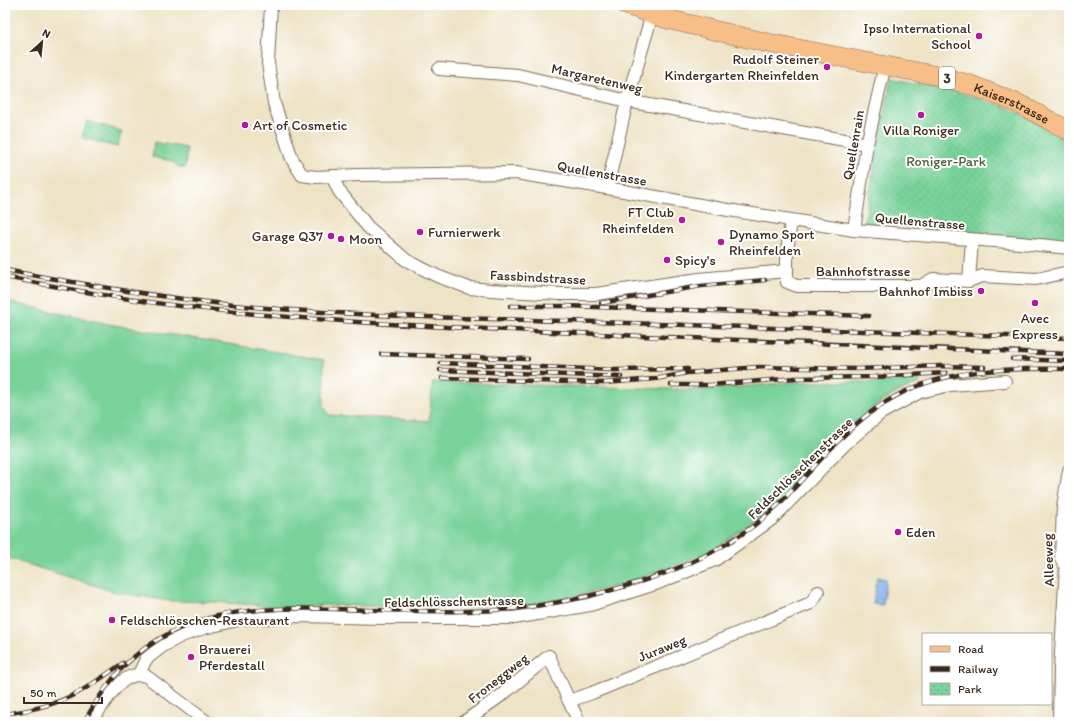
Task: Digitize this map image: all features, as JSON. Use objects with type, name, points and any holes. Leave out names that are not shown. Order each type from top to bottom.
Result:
[{"type":"main road","name":"Kaiserstrasse","points":[[626,5],[768,42],[971,84],[1019,104],[1069,131]]},
{"type":"street","name":"Quellenstrasse","points":[[271,5],[268,62],[274,103],[288,149],[292,159],[302,175],[316,177],[372,174],[516,173],[791,221],[854,230],[972,240],[1020,242],[1069,248]]},
{"type":"street","points":[[607,188],[648,11]]},
{"type":"street","name":"Quellenrain","points":[[854,230],[867,144],[885,65]]},
{"type":"street","name":"Margaretenweg","points":[[439,69],[518,75],[628,101],[867,144]]},
{"type":"street","name":"Fassbindstrasse","points":[[332,176],[339,191],[368,226],[406,260],[437,276],[469,288],[596,294],[699,279],[786,271]]},
{"type":"street","points":[[786,271],[791,221]]},
{"type":"street","points":[[969,281],[972,240]]},
{"type":"street","name":"Bahnhofstrasse","points":[[786,271],[786,282],[797,286],[921,286],[933,279],[969,281],[982,276],[1036,279],[1069,272]]},
{"type":"street","name":"Feldschlösschenstrasse","points":[[139,674],[146,659],[163,646],[182,636],[204,628],[242,619],[301,616],[383,618],[514,618],[590,605],[658,583],[715,560],[772,519],[844,445],[881,413],[920,392],[950,385],[1005,381]]},
{"type":"street","name":"Alleeweg","points":[[1059,722],[1060,669],[1067,567],[1061,558],[1062,507],[1069,470]]},
{"type":"street","name":"Juraweg","points":[[569,701],[592,693],[811,603],[818,592]]},
{"type":"street","name":"Froneggweg","points":[[464,722],[503,694],[549,656],[569,701]]},
{"type":"street","points":[[91,722],[118,685],[129,676],[139,674],[146,676],[207,722]]},
{"type":"street","points":[[569,701],[579,722]]},
{"type":"green space","name":"Roniger-Park","points":[[891,78],[957,92],[1011,109],[1069,140],[1069,242],[864,223]]},
{"type":"green space","points":[[87,121],[122,131],[117,147],[82,138]]},
{"type":"green space","points":[[154,142],[187,148],[185,168],[179,167],[172,161],[152,157]]},
{"type":"green space","points":[[5,301],[108,324],[324,360],[324,405],[329,415],[429,421],[433,382],[703,390],[797,382],[892,382],[919,379],[920,383],[896,393],[872,408],[849,427],[776,505],[713,550],[677,565],[621,585],[567,598],[520,606],[437,608],[322,605],[293,608],[215,602],[169,601],[115,592],[5,557]]},
{"type":"water","points":[[877,577],[886,579],[883,605],[873,604]]},
{"type":"railway","points":[[5,270],[176,298],[233,305],[324,312],[1069,338]]},
{"type":"railway","points":[[5,277],[148,302],[196,308],[354,322],[460,328],[1069,354]]},
{"type":"railway","points":[[601,303],[701,286],[765,280]]},
{"type":"railway","points":[[510,306],[565,306],[869,316]]},
{"type":"railway","points":[[381,354],[528,359]]},
{"type":"railway","points":[[1012,359],[1069,361]]},
{"type":"railway","points":[[440,363],[614,370],[688,369]]},
{"type":"railway","points":[[442,378],[604,383],[655,379],[687,373],[758,367],[856,369],[942,366],[984,367]]},
{"type":"railway","points":[[84,722],[103,692],[126,664],[149,645],[198,621],[250,611],[306,608],[486,611],[544,605],[581,598],[641,582],[684,566],[744,533],[779,504],[848,431],[879,406],[896,396],[916,387],[958,375],[1002,370],[1069,369]]},
{"type":"railway","points":[[440,370],[621,377]]},
{"type":"railway","points":[[671,385],[711,385],[796,378],[874,377],[946,373]]},
{"type":"railway","points":[[5,714],[34,709],[70,697],[96,682],[123,663]]},
{"type":"place","name":"Ipso International School","points":[[979,36]]},
{"type":"place","name":"Rudolf Steiner Kindergarten Rheinfelden","points":[[827,67]]},
{"type":"place","name":"Villa Roniger","points":[[921,115]]},
{"type":"place","name":"Art of Cosmetic","points":[[245,125]]},
{"type":"place","name":"FT Club Rheinfelden","points":[[682,220]]},
{"type":"place","name":"Furnierwerk","points":[[420,232]]},
{"type":"place","name":"Garage Q37","points":[[331,236]]},
{"type":"place","name":"Moon","points":[[341,239]]},
{"type":"place","name":"Dynamo Sport Rheinfelden","points":[[721,242]]},
{"type":"place","name":"Spicy's","points":[[667,260]]},
{"type":"place","name":"Bahnhof Imbiss","points":[[981,291]]},
{"type":"place","name":"Avec Express","points":[[1035,303]]},
{"type":"place","name":"Eden","points":[[898,532]]},
{"type":"place","name":"Feldschlösschen-Restaurant","points":[[112,620]]},
{"type":"place","name":"Brauerei Pferdestall","points":[[191,657]]}]
